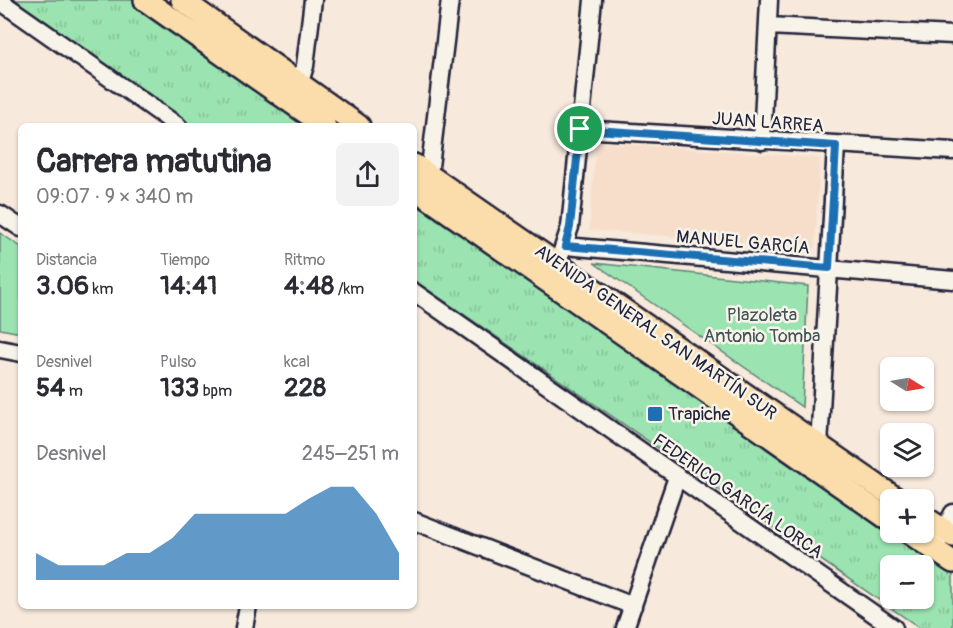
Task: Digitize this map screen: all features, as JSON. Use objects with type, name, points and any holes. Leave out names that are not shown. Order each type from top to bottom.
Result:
[{"type":"main road","points":[[145,0],[167,6],[292,104],[320,123]]},
{"type":"main road","points":[[182,0],[354,123]]},
{"type":"main road","name":"AVENIDA GENERAL SAN MARTÍN SUR","points":[[419,176],[555,263],[814,455],[880,512]]},
{"type":"main road","name":"AVENIDA GENERAL SAN MARTÍN SUR","points":[[814,455],[880,490]]},
{"type":"main road","points":[[934,521],[950,527]]},
{"type":"main road","points":[[924,543],[953,562]]},
{"type":"street","points":[[292,104],[301,84],[305,66],[313,0]]},
{"type":"street","points":[[419,176],[450,0]]},
{"type":"street","points":[[555,263],[570,227],[593,0]]},
{"type":"street","points":[[762,141],[769,0]]},
{"type":"street","points":[[0,23],[5,5],[159,120]]},
{"type":"street","points":[[768,26],[953,35]]},
{"type":"street","name":"JUAN LARREA","points":[[580,129],[836,146],[953,151]]},
{"type":"street","points":[[814,455],[836,146]]},
{"type":"street","points":[[0,214],[18,226]]},
{"type":"street","name":"MANUEL GARCÍA","points":[[555,263],[829,268],[953,280]]},
{"type":"street","name":"FEDERICO GARCÍA LORCA","points":[[417,294],[894,628]]},
{"type":"street","points":[[0,349],[18,352]]},
{"type":"street","points":[[625,628],[677,477]]},
{"type":"street","points":[[417,522],[633,606]]},
{"type":"street","points":[[934,550],[950,527]]},
{"type":"street","points":[[244,628],[247,609]]},
{"type":"shaded area","points":[[596,142],[820,158],[815,248],[589,230]]},
{"type":"green space","points":[[13,0],[136,0],[312,123],[189,123]]},
{"type":"green space","points":[[417,201],[798,471],[880,525],[880,543],[906,543],[924,555],[880,555],[880,600],[417,282]]},
{"type":"green space","points":[[0,233],[18,245],[18,332],[0,329]]},
{"type":"green space","name":"Plazoleta Antonio Tomba","points":[[594,263],[808,286],[802,407]]},
{"type":"green space","points":[[934,561],[953,574],[953,628],[920,628],[892,609],[934,609]]},
{"type":"place","name":"Trapiche","points":[[655,414]]},
{"type":"route","points":[[580,129],[836,146],[829,268],[565,246],[570,227],[580,129]]}]
